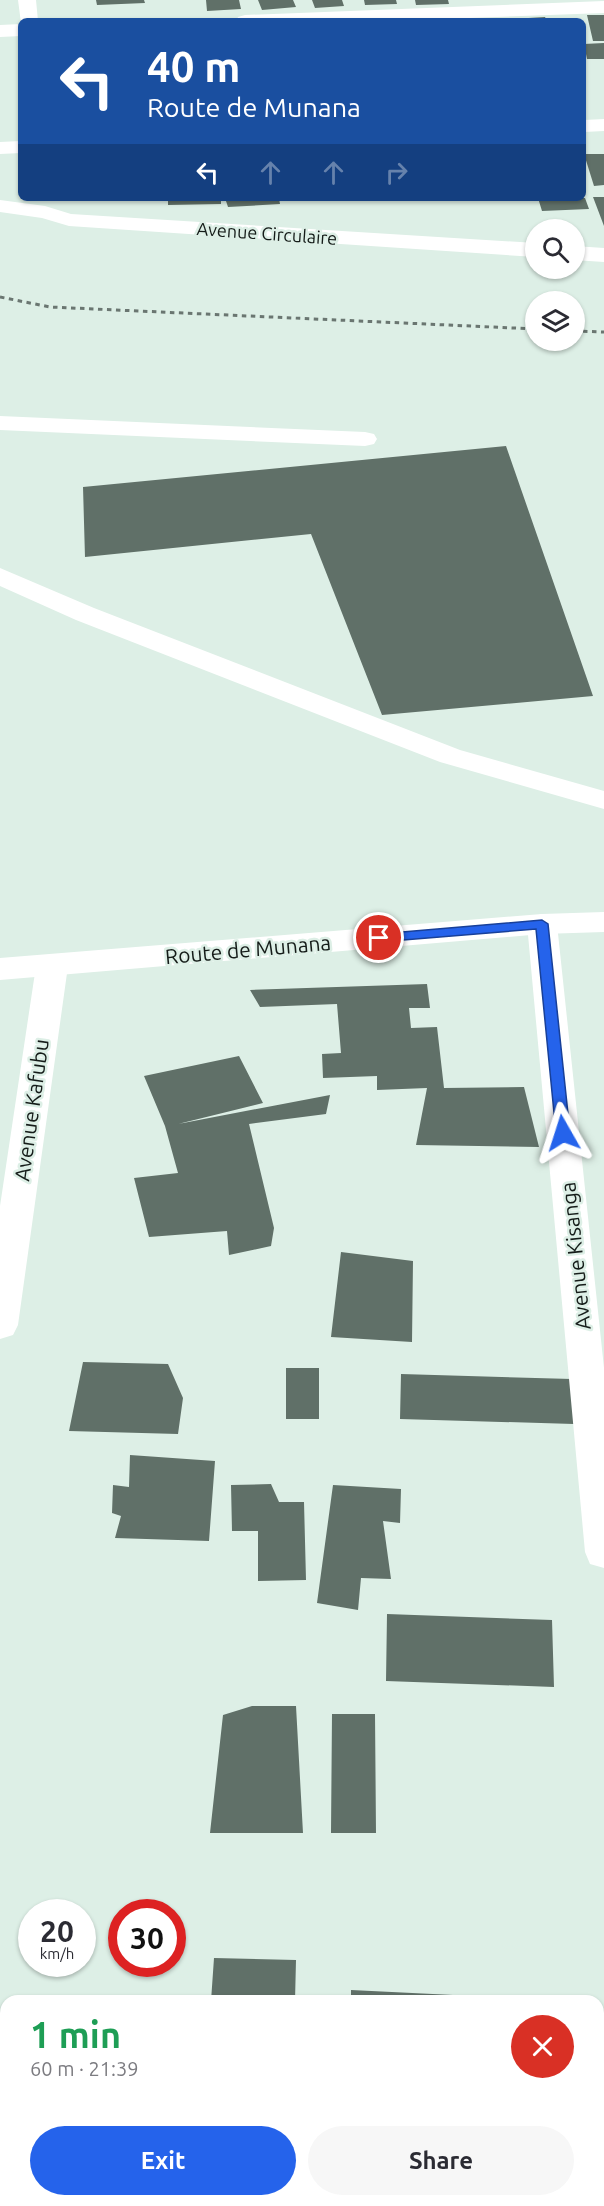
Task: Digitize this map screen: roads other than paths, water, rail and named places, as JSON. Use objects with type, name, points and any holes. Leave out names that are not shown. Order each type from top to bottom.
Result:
[{"type":"street","points":[[27,0],[29,18]]},
{"type":"street","points":[[322,18],[604,7]]},
{"type":"street","points":[[0,31],[18,30]]},
{"type":"street","points":[[586,126],[604,125]]},
{"type":"street","points":[[0,147],[18,147]]},
{"type":"street","name":"Avenue Circulaire","points":[[0,206],[43,205],[69,220],[525,249]]},
{"type":"street","points":[[585,254],[604,255]]},
{"type":"street","points":[[0,423],[365,439]]},
{"type":"street","points":[[0,576],[85,614],[450,756],[604,800]]},
{"type":"street","name":"Route de Munana","points":[[0,969],[542,924],[604,922]]},
{"type":"street","name":"Avenue Kisanga","points":[[542,924],[604,1552]]},
{"type":"street","name":"Avenue Kafubu","points":[[0,1325],[51,966]]},
{"type":"railway","points":[[0,297],[50,307],[525,329]]},
{"type":"railway","points":[[585,331],[604,332]]}]
